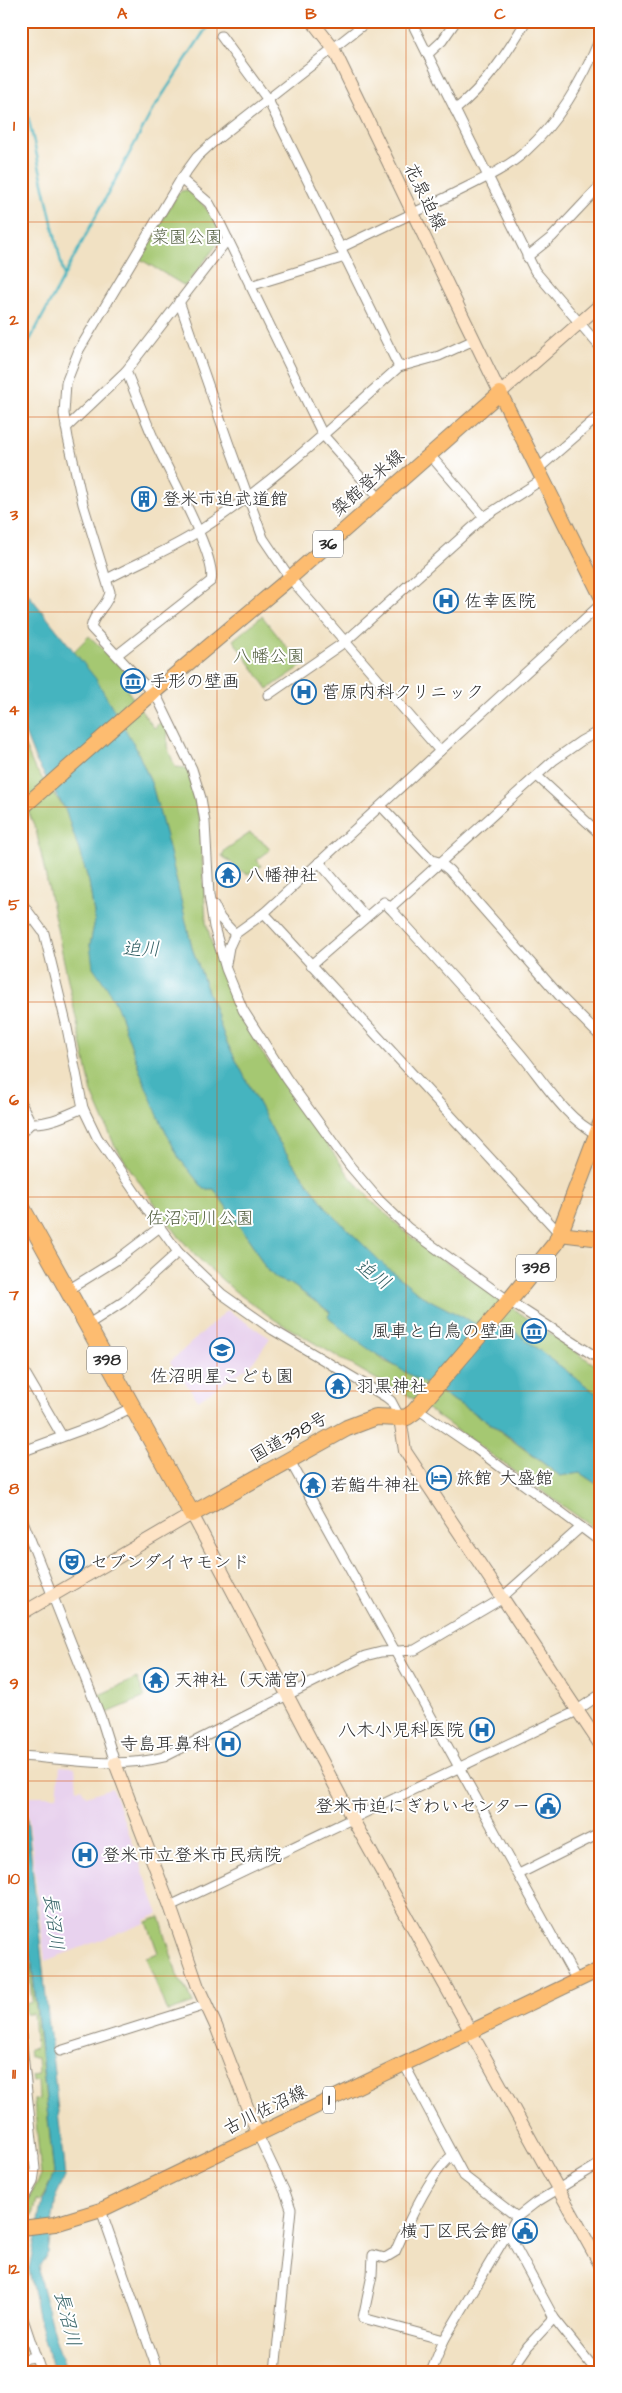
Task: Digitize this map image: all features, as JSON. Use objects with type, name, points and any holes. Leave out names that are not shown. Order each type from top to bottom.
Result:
[{"type":"highway","name":"398","points":[[398,1413],[407,1417],[420,1406],[510,1301],[556,1243],[599,1129]]},
{"type":"highway","name":"398","points":[[23,1215],[68,1290],[192,1514]]},
{"type":"highway","name":"国道398号","points":[[192,1514],[289,1459],[363,1421],[398,1413]]},
{"type":"main road","name":"築館登米線","points":[[21,809],[153,693],[290,578],[500,392]]},
{"type":"main road","points":[[500,392],[601,596]]},
{"type":"main road","points":[[560,1234],[601,1239]]},
{"type":"main road","name":"古川佐沼線","points":[[25,2228],[55,2224],[101,2210],[601,1969]]},
{"type":"street","name":"花泉迫線","points":[[312,21],[333,48],[500,392]]},
{"type":"street","points":[[368,21],[210,144],[197,157],[181,179],[75,358],[66,383],[64,403],[66,428],[83,504],[107,579],[109,597],[93,617],[91,628],[161,703],[188,760],[201,798],[205,822],[209,895],[214,927],[226,970],[243,1010],[268,1050],[364,1183],[408,1228],[510,1301],[601,1360]]},
{"type":"street","points":[[411,21],[528,257],[544,282],[601,348]]},
{"type":"street","points":[[428,54],[442,41],[456,21]]},
{"type":"street","points":[[456,110],[481,87],[507,53],[526,21]]},
{"type":"street","points":[[221,36],[268,100],[399,367]]},
{"type":"street","points":[[340,248],[487,177],[525,152],[548,128],[581,79],[601,36]]},
{"type":"street","points":[[181,179],[209,203],[324,435],[380,499]]},
{"type":"street","points":[[528,257],[552,237],[601,185]]},
{"type":"street","points":[[66,428],[126,371],[228,239]]},
{"type":"street","points":[[250,286],[345,258]]},
{"type":"street","points":[[179,301],[264,538],[290,578],[440,752]]},
{"type":"street","points":[[500,392],[601,304]]},
{"type":"street","points":[[107,579],[198,532],[248,496],[324,435],[399,367],[439,356],[474,340]]},
{"type":"street","points":[[117,655],[211,581],[213,574],[198,532],[156,443],[126,371]]},
{"type":"street","points":[[268,695],[346,641],[484,517],[541,474],[601,414]]},
{"type":"street","points":[[430,454],[484,517]]},
{"type":"street","points":[[226,970],[229,946],[235,934],[264,913],[601,604]]},
{"type":"street","points":[[390,908],[439,862],[569,748],[601,730]]},
{"type":"street","points":[[537,776],[601,835]]},
{"type":"street","points":[[382,806],[432,860],[439,862],[480,904],[560,995],[601,1036]]},
{"type":"street","points":[[320,862],[366,917]]},
{"type":"street","points":[[209,895],[220,918],[235,934]]},
{"type":"street","points":[[21,902],[44,933],[66,1023],[83,1108],[97,1136],[160,1228],[178,1252],[228,1299],[273,1330],[392,1401],[398,1413],[405,1451],[601,1746]]},
{"type":"street","points":[[311,965],[384,902],[520,1052],[553,1094],[582,1126],[599,1129]]},
{"type":"street","points":[[264,913],[560,1234]]},
{"type":"street","points":[[21,1103],[31,1122]]},
{"type":"street","points":[[21,1133],[31,1122],[47,1122],[83,1108]]},
{"type":"street","points":[[68,1290],[118,1260],[160,1228]]},
{"type":"street","points":[[87,1325],[123,1302],[178,1252]]},
{"type":"street","points":[[21,1366],[62,1436]]},
{"type":"street","points":[[420,1406],[422,1412],[475,1448],[601,1542]]},
{"type":"street","points":[[21,1452],[100,1422],[133,1407]]},
{"type":"street","points":[[289,1459],[461,1767],[577,1981]]},
{"type":"street","points":[[21,1614],[192,1514],[352,1818],[601,2266]]},
{"type":"street","points":[[21,1516],[101,1718],[115,1763],[170,1906],[181,1941],[258,2135],[291,2209],[275,2372]]},
{"type":"street","points":[[21,1756],[115,1763],[143,1762],[164,1757],[365,1656],[396,1650],[415,1650],[501,1598],[581,1527]]},
{"type":"street","points":[[170,1906],[577,1710],[601,1694]]},
{"type":"street","points":[[519,1874],[601,1833]]},
{"type":"street","points":[[60,2052],[206,2005]]},
{"type":"street","points":[[21,2035],[23,2082],[35,2169],[33,2182],[21,2203]]},
{"type":"street","points":[[404,2064],[464,2176],[517,2217]]},
{"type":"street","points":[[444,2340],[363,2318],[372,2275],[373,2256],[385,2258],[395,2252],[432,2180],[442,2164],[452,2156]]},
{"type":"street","points":[[21,2157],[34,2157]]},
{"type":"street","points":[[431,2372],[444,2340],[517,2217],[601,2163]]},
{"type":"street","points":[[101,2210],[158,2372]]},
{"type":"street","points":[[508,2233],[554,2318],[597,2372],[601,2367]]},
{"type":"street","points":[[21,2313],[41,2372]]},
{"type":"street","points":[[510,2372],[532,2341],[554,2318]]},
{"type":"street","points":[[21,2359],[36,2357]]},
{"type":"shaded area","name":"佐沼明星こども園","points":[[227,1310],[270,1338],[251,1365],[198,1400],[170,1362]]},
{"type":"shaded area","name":"登米市立登米市民病院","points":[[60,1766],[75,1767],[77,1789],[81,1788],[86,1796],[112,1788],[159,1914],[145,1920],[146,1923],[45,1961],[26,1796],[57,1796]]},
{"type":"green space","name":"菜園公園","points":[[187,190],[204,206],[214,219],[220,241],[185,286],[140,259],[177,195],[181,191]]},
{"type":"green space","name":"八幡公園","points":[[262,616],[302,666],[268,689],[233,640]]},
{"type":"green space","points":[[89,636],[130,675],[125,687],[154,728],[165,719],[168,728],[167,746],[175,767],[186,768],[189,774],[200,821],[206,922],[216,958],[231,996],[260,1050],[351,1178],[376,1205],[417,1242],[601,1369],[601,1397],[510,1328],[476,1324],[422,1296],[383,1265],[329,1211],[291,1160],[276,1137],[226,1041],[192,948],[152,785],[136,748],[73,652]]},
{"type":"green space","name":"佐沼河川公園","points":[[21,737],[34,767],[65,809],[89,882],[95,920],[90,945],[119,1011],[142,1077],[179,1158],[204,1189],[214,1189],[252,1244],[266,1269],[277,1279],[291,1284],[331,1313],[384,1361],[406,1371],[485,1420],[560,1476],[580,1473],[601,1487],[601,1533],[405,1393],[376,1379],[275,1320],[236,1292],[202,1262],[180,1238],[114,1144],[92,1093],[36,830],[21,794]]},
{"type":"green space","points":[[250,833],[266,844],[270,850],[257,860],[261,866],[248,874],[222,857],[225,850]]},
{"type":"green space","points":[[137,1678],[145,1697],[105,1714],[97,1696]]},
{"type":"green space","points":[[160,1917],[177,1975],[194,2003],[167,2012],[146,1957],[158,1953],[147,1922]]},
{"type":"green space","points":[[31,1964],[54,2174],[41,2201],[37,2200],[33,2215],[24,2217],[22,2214],[23,2210],[41,2175],[34,2100],[39,2099],[38,2081],[33,2082],[32,2076],[38,2075],[37,2057],[30,2057],[29,2049],[36,2048],[33,2014],[26,2014],[25,2004],[32,2002],[29,1968],[23,1968],[22,1965]]},
{"type":"water","name":"迫川","points":[[21,585],[96,679],[136,748],[152,785],[192,948],[226,1041],[276,1137],[329,1211],[383,1264],[422,1296],[476,1324],[510,1328],[601,1397],[601,1487],[580,1473],[560,1476],[484,1419],[364,1346],[328,1317],[330,1312],[291,1284],[277,1279],[266,1269],[252,1244],[214,1189],[204,1189],[179,1158],[159,1118],[142,1077],[119,1011],[108,989],[93,967],[90,945],[95,920],[89,882],[65,809],[36,761],[21,723]]},
{"type":"water","points":[[21,1761],[65,2177],[56,2196],[48,2253],[40,2265],[39,2276],[55,2338],[67,2372],[53,2372],[39,2321],[29,2269],[43,2200],[54,2174],[31,1954],[26,1954],[21,1905]]},
{"type":"waterway","points":[[21,349],[30,340],[152,111],[211,21]]},
{"type":"waterway","points":[[21,85],[64,276]]},
{"type":"place","name":"登米市迫武道館","points":[[144,499]]},
{"type":"place","name":"佐幸医院","points":[[446,601]]},
{"type":"place","name":"手形の壁画","points":[[133,681]]},
{"type":"place","name":"菅原内科クリニック","points":[[304,692]]},
{"type":"place","name":"八幡神社","points":[[228,875]]},
{"type":"place","name":"風車と白鳥の壁画","points":[[534,1331]]},
{"type":"place","name":"佐沼明星こども園","points":[[222,1350]]},
{"type":"place","name":"羽黒神社","points":[[338,1386]]},
{"type":"place","name":"旅館 大盛館","points":[[439,1478]]},
{"type":"place","name":"若鮨牛神社","points":[[313,1485]]},
{"type":"place","name":"セブンダイヤモンド","points":[[72,1562]]},
{"type":"place","name":"天神社（天満宮）","points":[[156,1680]]},
{"type":"place","name":"八木小児科医院","points":[[482,1730]]},
{"type":"place","name":"寺島耳鼻科","points":[[228,1744]]},
{"type":"place","name":"登米市迫にぎわいセンター","points":[[548,1806]]},
{"type":"place","name":"登米市立登米市民病院","points":[[85,1855]]},
{"type":"place","name":"横丁区民会館","points":[[525,2231]]},
{"type":"water label","name":"長沼川","points":[[53,1922]]},
{"type":"water label","name":"長沼川","points":[[67,2319]]}]
